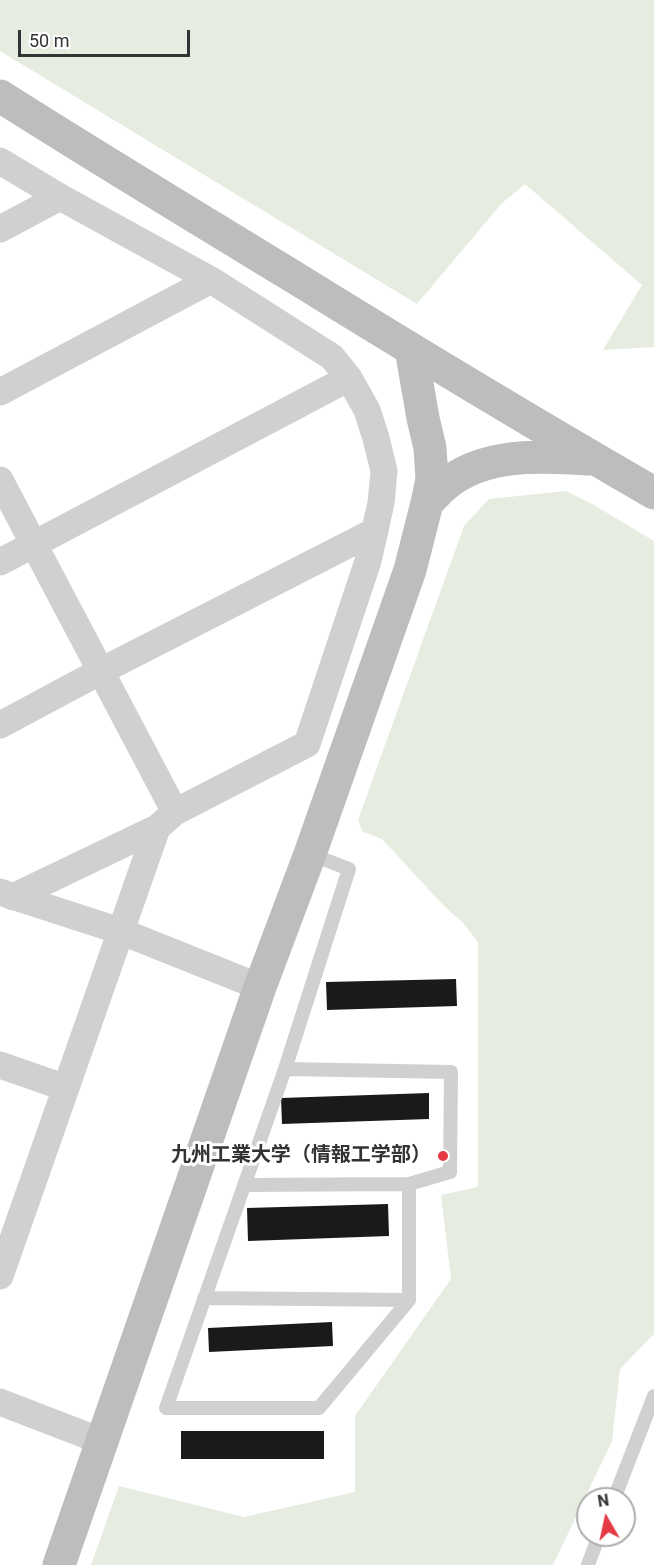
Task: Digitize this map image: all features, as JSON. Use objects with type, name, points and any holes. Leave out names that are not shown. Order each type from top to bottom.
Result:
[{"type":"street","points":[[0,96],[411,349],[654,493]]},
{"type":"street","points":[[0,160],[60,197],[211,280],[332,357],[349,378],[367,410],[384,471],[381,503],[368,561],[307,744],[166,820],[7,895]]},
{"type":"street","points":[[0,230],[60,197]]},
{"type":"street","points":[[0,392],[211,280]]},
{"type":"street","points":[[59,1565],[260,987],[310,854],[410,570],[432,479],[430,448],[411,349]]},
{"type":"street","points":[[0,562],[349,378]]},
{"type":"street","points":[[428,503],[444,485],[460,475],[491,464],[520,457],[596,460]]},
{"type":"street","points":[[0,480],[101,671],[166,820],[120,931],[66,1088],[7,1233],[0,1276]]},
{"type":"street","points":[[0,725],[375,531]]},
{"type":"street","points":[[7,895],[120,931],[260,987]]},
{"type":"street","points":[[0,1065],[66,1088]]},
{"type":"street","points":[[0,1402],[101,1441]]},
{"type":"lane","points":[[310,854],[349,869],[285,1069],[165,1408],[319,1408],[410,1300],[409,1184]]},
{"type":"lane","points":[[244,1185],[409,1184],[450,1172],[451,1072],[285,1069]]},
{"type":"lane","points":[[204,1298],[410,1300]]},
{"type":"lane","points":[[619,1487],[654,1396]]},
{"type":"lane","points":[[588,1565],[595,1547]]},
{"type":"shaded area","points":[[0,0],[654,0],[654,347],[603,350],[642,285],[525,184],[501,204],[417,304],[0,51]]},
{"type":"shaded area","name":"九州工業大学（情報工学部）","points":[[566,491],[654,541],[654,1334],[620,1369],[612,1441],[590,1487],[576,1487],[576,1517],[553,1565],[91,1565],[119,1486],[244,1517],[355,1492],[355,1416],[451,1279],[441,1195],[478,1187],[478,942],[463,923],[444,906],[382,839],[362,831],[358,820],[464,526],[489,499]]},
{"type":"building","points":[[456,979],[457,1006],[327,1010],[326,982]]},
{"type":"building","points":[[429,1093],[429,1119],[282,1124],[281,1098]]},
{"type":"building","points":[[388,1204],[389,1236],[248,1241],[247,1208]]},
{"type":"building","points":[[332,1322],[333,1346],[209,1352],[208,1328]]},
{"type":"building","points":[[181,1431],[324,1431],[324,1459],[181,1459]]},
{"type":"place","name":"九州工業大学（情報工学部）","points":[[443,1156]]}]
